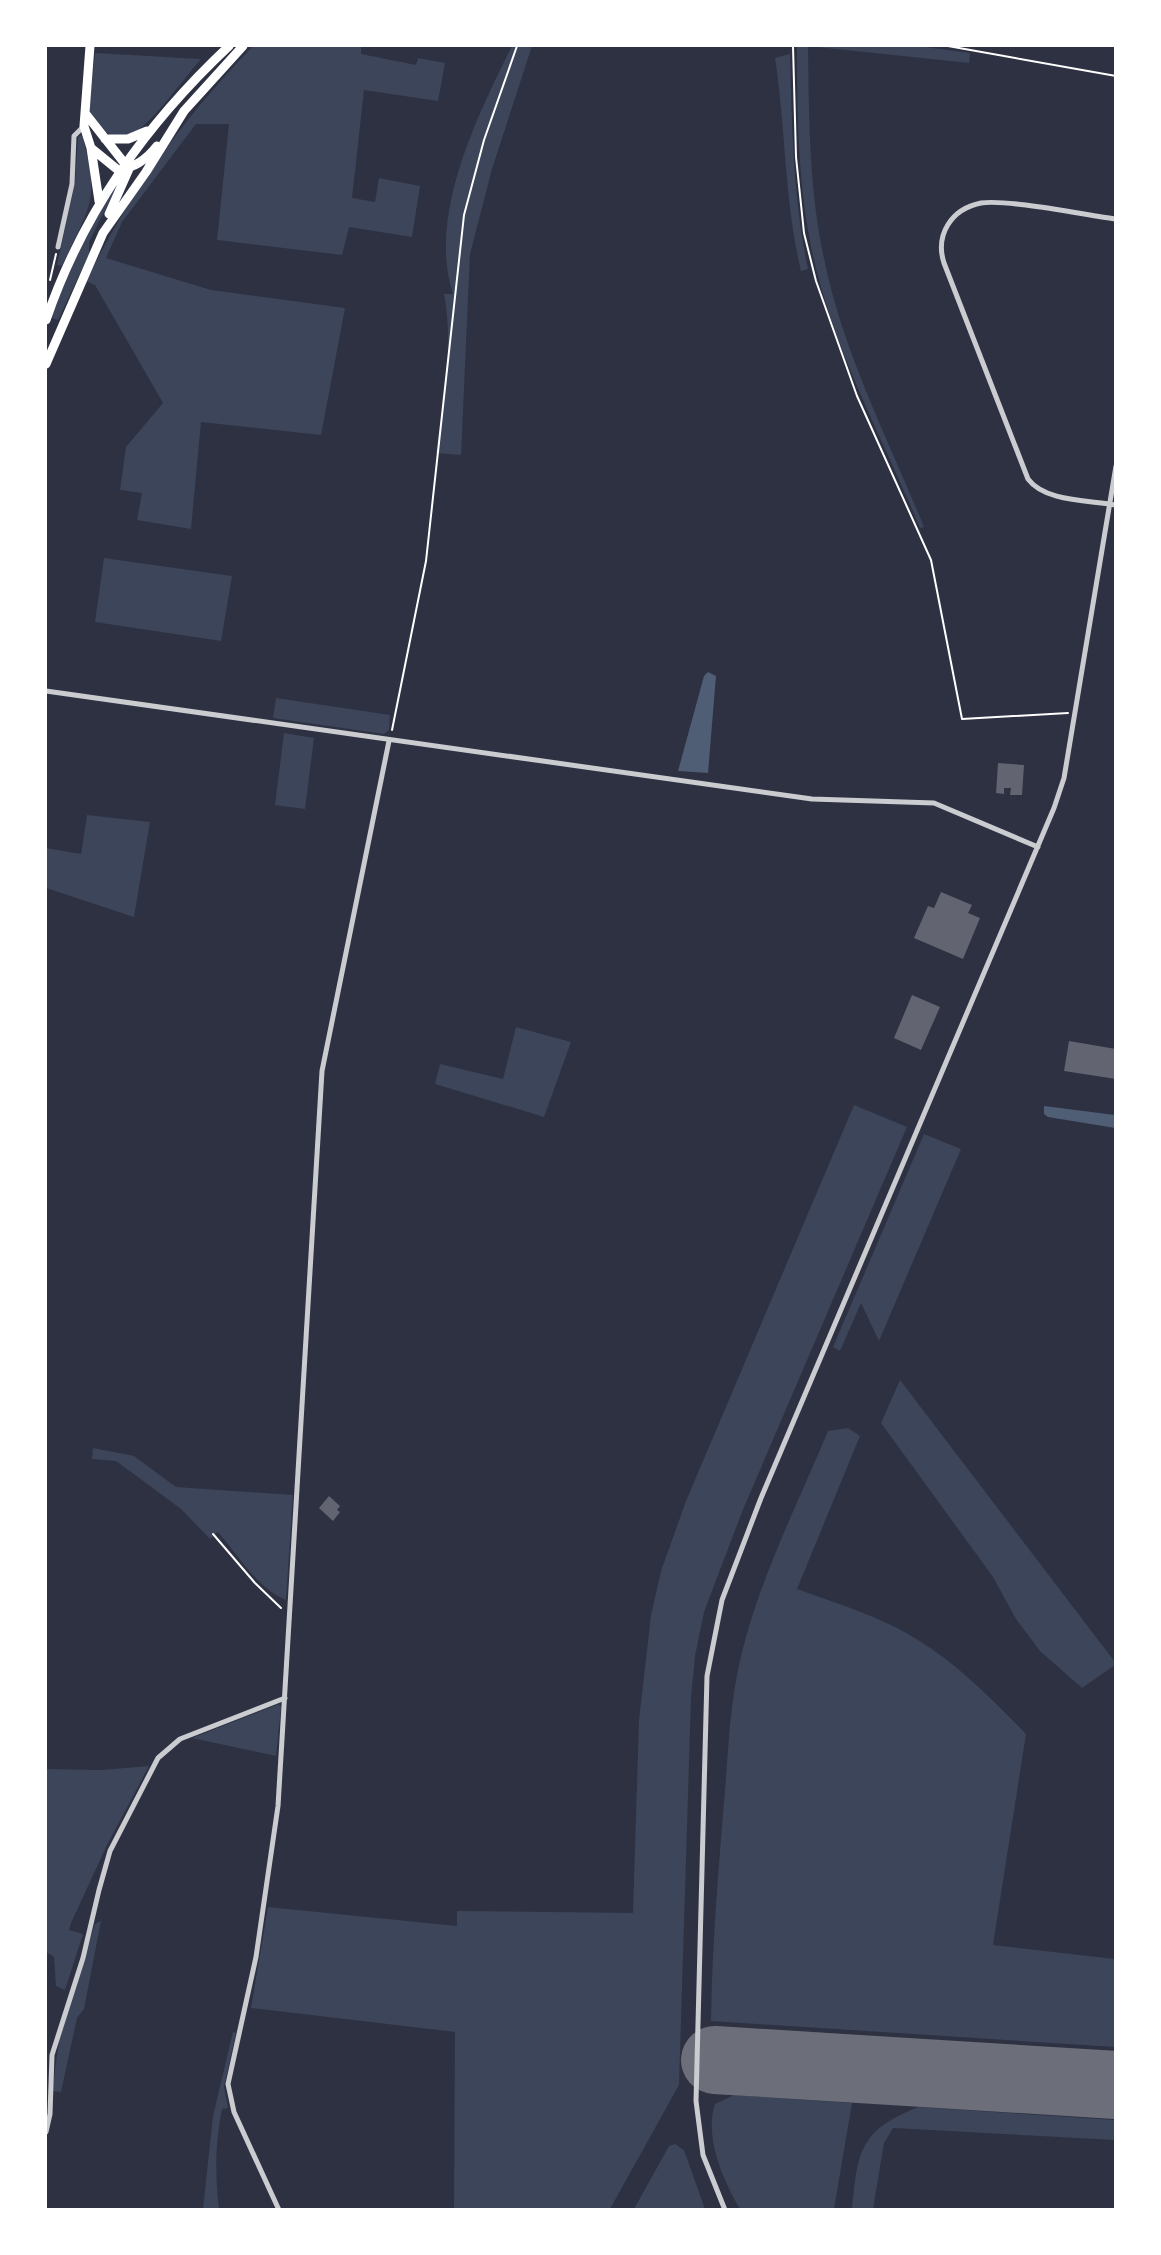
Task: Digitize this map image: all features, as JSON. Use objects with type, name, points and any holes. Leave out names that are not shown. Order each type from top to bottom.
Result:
[{"type":"main road","points":[[90,46],[85,113],[99,201]]},
{"type":"main road","points":[[46,364],[103,233],[127,166],[171,103],[229,46]]},
{"type":"main road","points":[[46,320],[62,275],[99,201],[118,170],[152,152],[184,111],[243,46]]},
{"type":"main road","points":[[103,233],[146,173],[184,111]]},
{"type":"main road","points":[[87,125],[105,139],[127,166]]},
{"type":"main road","points":[[105,139],[128,139],[149,131]]},
{"type":"main road","points":[[91,148],[118,170]]},
{"type":"street","points":[[58,247],[72,184],[74,136],[87,125]]},
{"type":"street","points":[[1112,504],[1053,494],[1032,484],[1028,479],[944,263],[940,244],[943,233],[956,215],[982,203],[1115,219]]},
{"type":"street","points":[[725,2210],[703,2155],[696,2101],[705,1713],[713,1637],[729,1578],[751,1521],[1038,847],[1064,778],[1112,504],[1115,466]]},
{"type":"street","points":[[46,691],[813,800],[934,803],[1038,847]]},
{"type":"street","points":[[279,2210],[234,2112],[228,2084],[256,1957],[278,1806],[322,1071],[389,741]]},
{"type":"street","points":[[46,2132],[50,2114],[52,2055],[83,1958],[110,1851],[158,1758],[180,1739],[285,1698]]},
{"type":"path","points":[[389,741],[426,561],[464,215],[476,166],[517,46]]},
{"type":"path","points":[[793,46],[796,157],[804,233],[816,281],[858,396],[931,560],[962,719],[1075,712]]},
{"type":"path","points":[[948,46],[1115,76]]},
{"type":"path","points":[[49,285],[58,247]]},
{"type":"path","points":[[213,1534],[255,1583],[290,1615]]},
{"type":"shaded area","points":[[253,46],[361,46],[361,54],[416,65],[418,58],[445,63],[438,101],[364,90],[352,198],[375,202],[379,178],[420,186],[412,237],[349,227],[342,255],[217,240],[229,124],[196,124],[122,222],[106,258],[211,290],[345,308],[321,435],[201,422],[191,529],[137,520],[142,493],[120,490],[126,447],[163,403],[95,285],[86,281],[122,216],[160,157],[203,101]]},
{"type":"shaded area","points":[[512,46],[532,46],[492,169],[470,254],[461,455],[436,453],[448,353],[444,294],[453,294],[447,264],[446,232],[451,199],[472,134]]},
{"type":"shaded area","points":[[797,46],[808,46],[813,182],[820,236],[833,297],[868,397],[924,527],[920,528],[844,355],[820,283],[811,246],[801,172]]},
{"type":"shaded area","points":[[808,46],[918,46],[970,53],[969,63]]},
{"type":"shaded area","points":[[95,53],[201,59],[143,126],[135,132],[120,136],[107,133],[101,128],[89,110]]},
{"type":"shaded area","points":[[790,54],[796,189],[808,269],[801,271],[791,218],[775,58]]},
{"type":"shaded area","points":[[82,135],[91,175],[91,190],[85,216],[62,266],[57,265],[75,182],[78,137]]},
{"type":"shaded area","points":[[120,180],[89,242],[89,254],[58,320],[50,317],[80,246],[98,212]]},
{"type":"shaded area","points":[[104,558],[232,576],[221,641],[95,622]]},
{"type":"shaded area","points":[[708,672],[716,676],[708,773],[678,771],[704,676]]},
{"type":"shaded area","points":[[276,698],[390,715],[389,730],[384,734],[273,718]]},
{"type":"shaded area","points":[[284,733],[314,738],[305,809],[275,805]]},
{"type":"shaded area","points":[[87,815],[150,822],[134,917],[46,888],[46,848],[81,854]]},
{"type":"shaded area","points":[[516,1027],[571,1042],[544,1117],[435,1084],[440,1064],[503,1079]]},
{"type":"shaded area","points":[[854,1105],[907,1127],[742,1512],[704,1612],[695,1656],[691,1698],[679,2085],[610,2209],[454,2209],[455,2032],[251,2008],[268,1907],[457,1926],[457,1911],[633,1913],[639,1720],[651,1615],[661,1571],[686,1501]]},
{"type":"shaded area","points":[[1044,1106],[1115,1115],[1115,1128],[1048,1117],[1044,1114]]},
{"type":"shaded area","points":[[924,1134],[961,1149],[879,1341],[861,1303],[840,1351],[833,1347]]},
{"type":"shaded area","points":[[900,1380],[1115,1662],[1115,1665],[1082,1688],[1040,1651],[1016,1619],[993,1577],[881,1423]]},
{"type":"shaded area","points":[[848,1428],[860,1436],[797,1589],[873,1617],[916,1638],[950,1662],[1026,1734],[993,1945],[1115,1959],[1115,2047],[711,2021],[714,1938],[731,1719],[745,1639],[766,1578],[828,1431]]},
{"type":"shaded area","points":[[93,1448],[134,1456],[176,1487],[293,1495],[286,1600],[257,1579],[218,1532],[210,1539],[181,1509],[116,1461],[92,1459]]},
{"type":"shaded area","points":[[279,1704],[281,1707],[276,1756],[192,1738]]},
{"type":"shaded area","points":[[149,1766],[107,1845],[71,1923],[69,1930],[83,1934],[65,1990],[56,1986],[54,1957],[46,1952],[46,1769],[101,1770]]},
{"type":"shaded area","points":[[101,1921],[84,2009],[77,2018],[61,2092],[52,2091],[61,2027],[95,1924]]},
{"type":"shaded area","points":[[233,2032],[236,2033],[224,2087],[228,2108],[222,2109],[217,2147],[219,2209],[203,2209],[213,2116]]},
{"type":"shaded area","points":[[734,2095],[852,2103],[834,2209],[740,2209],[717,2158],[712,2130],[715,2104]]},
{"type":"shaded area","points":[[918,2107],[1115,2120],[1115,2140],[893,2128],[884,2143],[873,2209],[852,2209],[857,2172],[865,2145],[884,2125]]},
{"type":"shaded area","points":[[675,2144],[684,2150],[705,2209],[634,2209],[669,2146]]},
{"type":"building","points":[[998,763],[1024,765],[1022,795],[1010,795],[1011,788],[1004,788],[1004,794],[996,793]]},
{"type":"building","points":[[941,892],[972,905],[968,913],[980,918],[963,959],[914,938],[928,906],[934,908]]},
{"type":"building","points":[[912,995],[940,1007],[921,1050],[894,1038]]},
{"type":"building","points":[[1069,1041],[1116,1049],[1116,1079],[1064,1071]]},
{"type":"building","points":[[329,1496],[340,1506],[337,1510],[340,1512],[333,1521],[319,1508]]},
{"type":"runway","points":[[715,2060],[1116,2085]]}]
